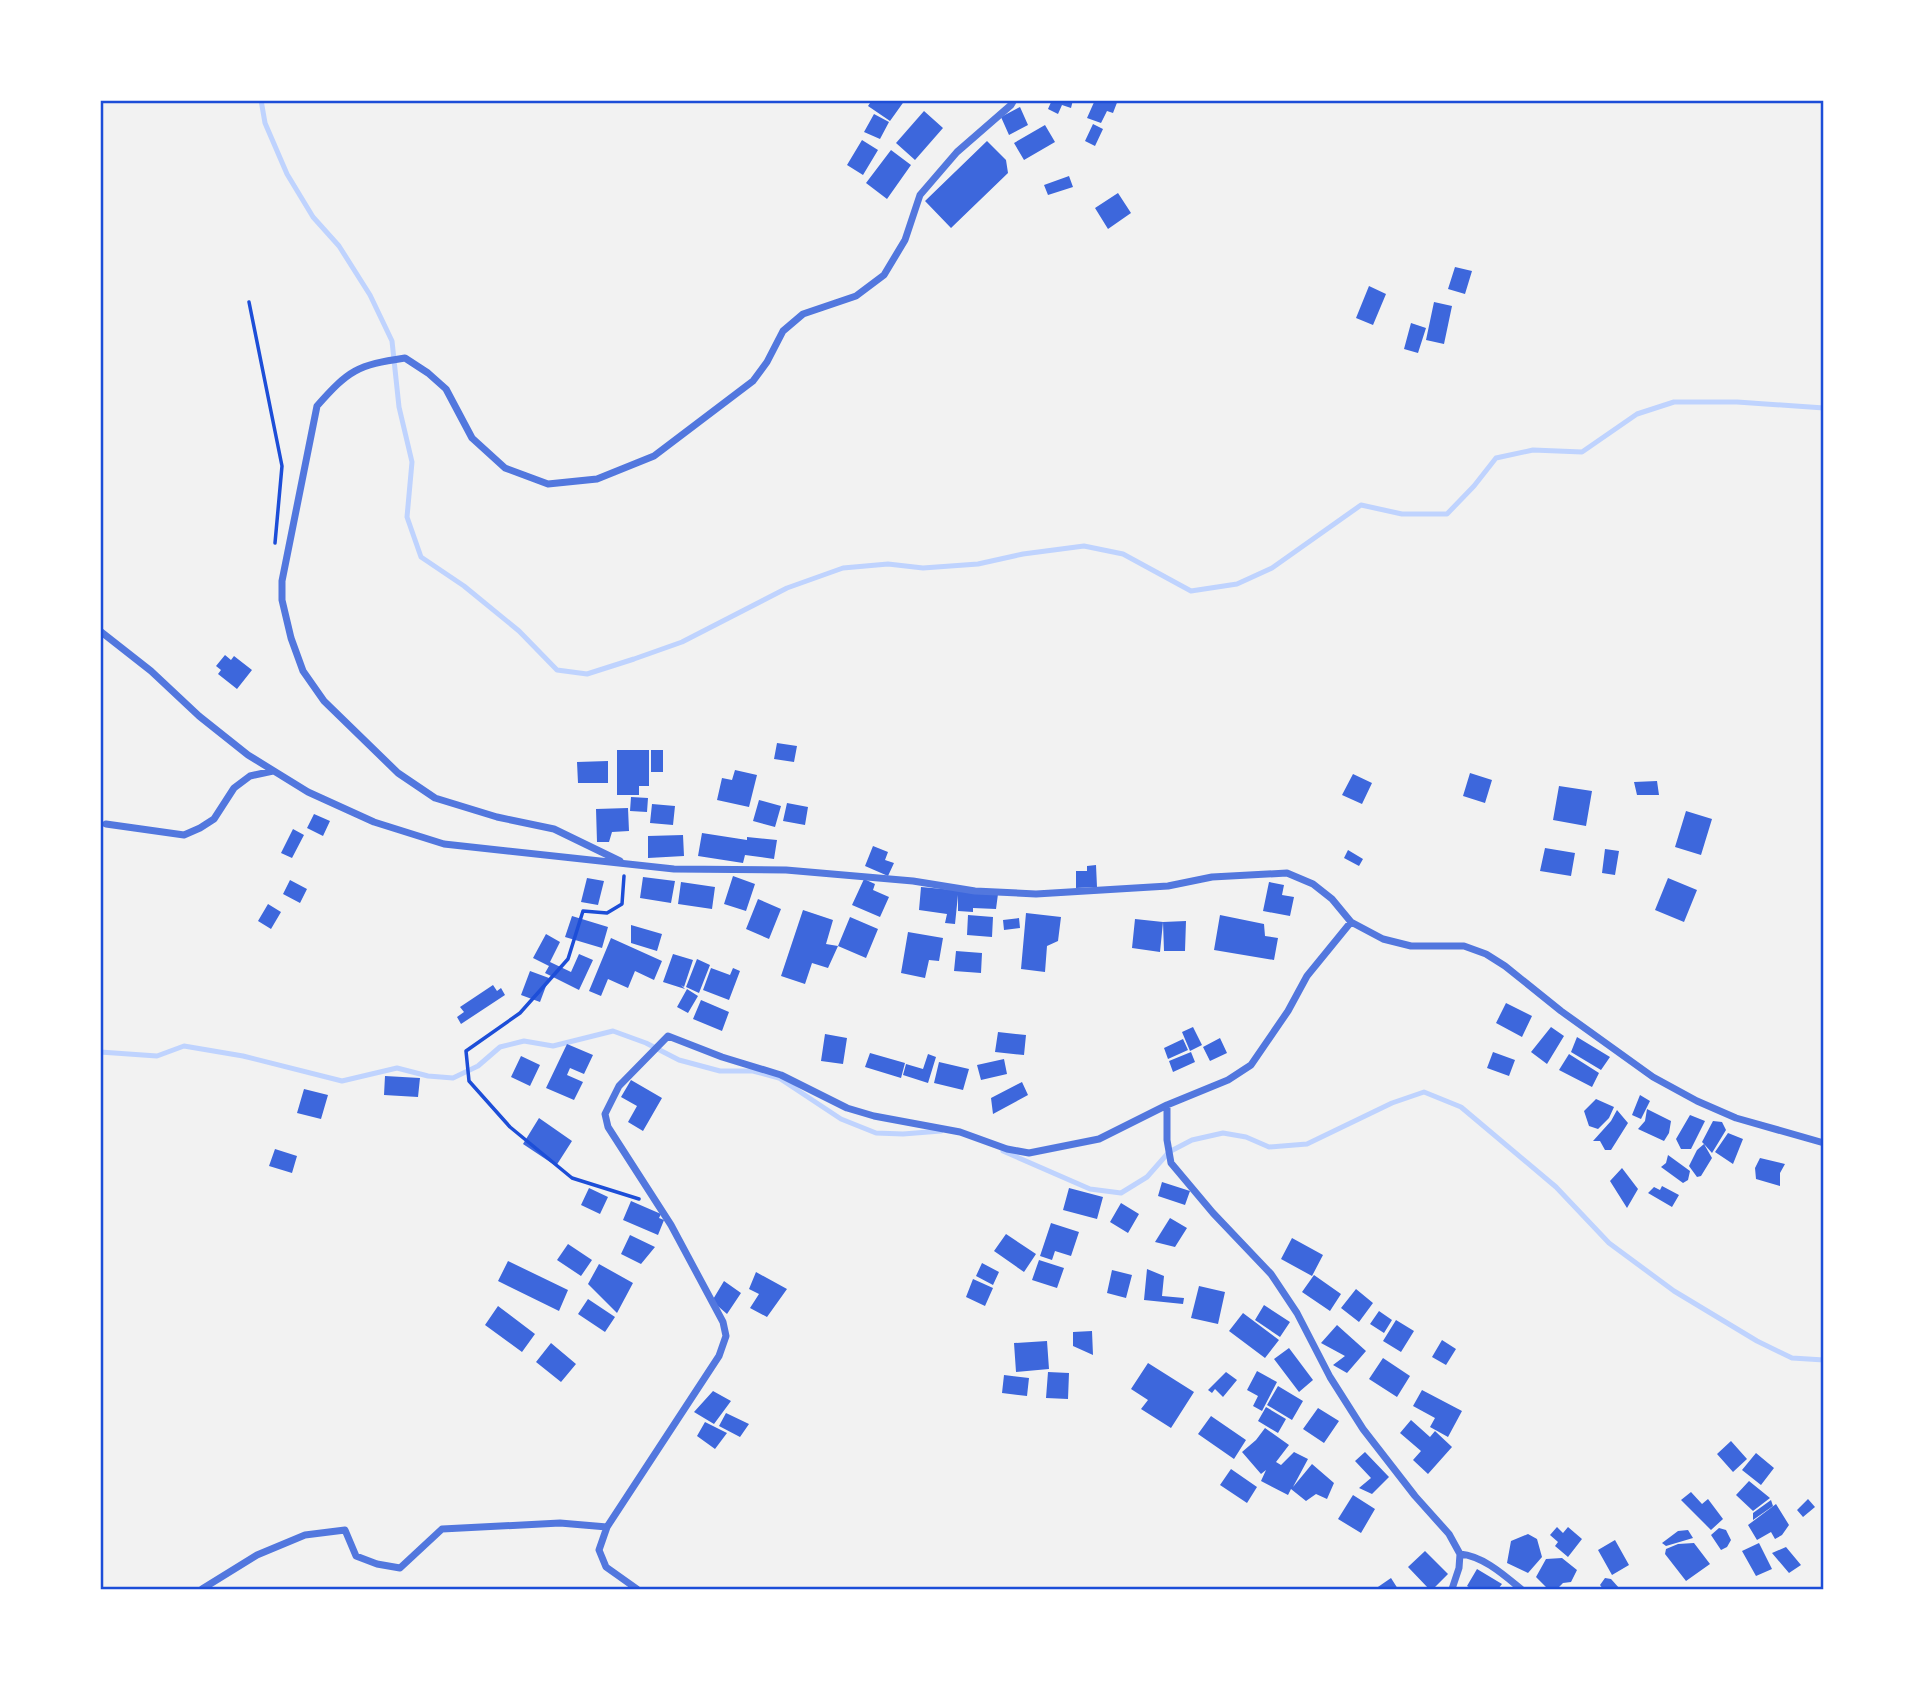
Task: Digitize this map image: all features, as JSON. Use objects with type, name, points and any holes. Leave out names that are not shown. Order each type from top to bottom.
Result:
[{"type":"street","points":[[625,864],[554,829],[498,817],[435,798],[398,773],[324,701],[303,671],[291,638],[282,600],[282,581],[317,406],[335,386],[368,364],[405,358],[446,389],[472,438],[505,468],[548,484],[597,479],[654,456],[753,381],[767,362],[783,331],[803,314],[856,296],[884,275],[905,240],[919,195],[957,152],[1012,105],[1014,100]]},
{"type":"street","points":[[100,631],[248,755],[308,792],[374,822],[444,844],[674,869],[786,870],[913,881],[975,891],[1036,894],[1168,886],[1212,877],[1287,873],[1313,884],[1332,900],[1351,922],[1383,939],[1411,946],[1464,946],[1486,954],[1653,1077],[1735,1118],[1824,1143]]},
{"type":"street","points":[[106,824],[184,835],[214,819],[234,788],[250,776],[274,771]]},
{"type":"street","points":[[637,1589],[606,1567],[599,1550],[607,1527],[719,1356],[726,1336],[723,1322],[659,1206],[608,1127],[605,1114],[619,1086],[662,1041],[668,1036],[675,1037],[722,1057],[781,1075],[846,1108],[960,1132],[1007,1149],[1029,1153],[1099,1139],[1167,1105],[1228,1080],[1251,1065],[1288,1011],[1307,976],[1351,922]]},
{"type":"street","points":[[1167,1105],[1167,1140],[1171,1163],[1213,1213],[1271,1274],[1297,1313],[1330,1377],[1363,1429],[1415,1496],[1449,1534],[1460,1554],[1459,1568],[1452,1589]]},
{"type":"street","points":[[202,1589],[257,1555],[305,1535],[345,1530],[356,1556],[377,1564],[400,1568],[442,1529],[560,1523],[607,1527]]},
{"type":"street","points":[[1460,1554],[1470,1555],[1488,1565],[1521,1589]]},
{"type":"path","points":[[249,302],[282,466],[275,552]]},
{"type":"path","points":[[625,864],[622,904],[607,913],[583,911],[568,959],[520,1013],[466,1051],[469,1081],[510,1127],[572,1178],[659,1206]]},
{"type":"building","points":[[872,100],[905,100],[890,121],[868,106]]},
{"type":"building","points":[[1052,100],[1073,100],[1071,108],[1062,105],[1058,114],[1048,109]]},
{"type":"building","points":[[1095,100],[1118,100],[1113,113],[1107,111],[1101,123],[1087,118]]},
{"type":"building","points":[[1020,107],[1028,125],[1009,135],[1001,117]]},
{"type":"building","points":[[924,111],[943,128],[915,160],[896,143]]},
{"type":"building","points":[[874,114],[889,122],[880,139],[864,132]]},
{"type":"building","points":[[1093,124],[1103,129],[1095,146],[1085,141]]},
{"type":"building","points":[[1045,125],[1055,142],[1024,160],[1014,143]]},
{"type":"building","points":[[862,140],[878,150],[863,175],[847,165]]},
{"type":"building","points":[[987,141],[1006,160],[1008,173],[951,228],[925,201]]},
{"type":"building","points":[[891,150],[911,165],[887,199],[866,183]]},
{"type":"building","points":[[1069,176],[1073,187],[1048,195],[1044,185]]},
{"type":"building","points":[[1118,193],[1131,213],[1108,229],[1095,208]]},
{"type":"building","points":[[1455,267],[1472,271],[1465,294],[1448,289]]},
{"type":"building","points":[[1369,286],[1386,294],[1373,325],[1356,318]]},
{"type":"building","points":[[1434,302],[1452,306],[1444,344],[1426,340]]},
{"type":"building","points":[[1411,323],[1426,328],[1418,353],[1404,349]]},
{"type":"building","points":[[225,655],[231,660],[234,656],[252,670],[237,689],[218,674],[221,670],[216,666]]},
{"type":"building","points":[[777,743],[797,746],[794,762],[774,759]]},
{"type":"building","points":[[617,750],[649,750],[649,786],[639,786],[639,795],[617,795]]},
{"type":"building","points":[[651,750],[663,750],[663,772],[651,772]]},
{"type":"building","points":[[608,761],[608,783],[578,783],[577,762]]},
{"type":"building","points":[[735,770],[757,775],[749,807],[717,800],[722,778],[732,780]]},
{"type":"building","points":[[1470,773],[1492,780],[1485,803],[1463,796]]},
{"type":"building","points":[[1353,774],[1372,783],[1362,804],[1342,795]]},
{"type":"building","points":[[1657,781],[1659,795],[1637,795],[1634,782]]},
{"type":"building","points":[[1559,786],[1592,791],[1586,826],[1553,820]]},
{"type":"building","points":[[631,797],[648,798],[647,812],[630,811]]},
{"type":"building","points":[[759,800],[781,806],[775,827],[753,821]]},
{"type":"building","points":[[787,803],[808,807],[805,825],[783,821]]},
{"type":"building","points":[[652,804],[675,806],[673,825],[650,823]]},
{"type":"building","points":[[628,808],[629,831],[612,832],[609,842],[597,842],[596,809]]},
{"type":"building","points":[[1686,811],[1712,819],[1701,855],[1675,847]]},
{"type":"building","points":[[314,814],[330,821],[323,836],[307,828]]},
{"type":"building","points":[[293,829],[304,835],[292,858],[281,853]]},
{"type":"building","points":[[702,833],[747,840],[747,837],[777,840],[774,859],[745,855],[743,863],[698,856]]},
{"type":"building","points":[[683,835],[684,856],[648,858],[648,836]]},
{"type":"building","points":[[873,846],[888,852],[885,860],[894,863],[888,876],[865,866]]},
{"type":"building","points":[[1545,848],[1575,853],[1571,876],[1540,871]]},
{"type":"building","points":[[1605,849],[1619,851],[1615,875],[1602,873]]},
{"type":"building","points":[[1348,850],[1363,859],[1359,866],[1344,858]]},
{"type":"building","points":[[1096,865],[1097,887],[1076,888],[1076,871],[1087,871],[1087,866]]},
{"type":"building","points":[[733,876],[755,884],[746,911],[724,904]]},
{"type":"building","points":[[643,877],[675,881],[671,903],[640,898]]},
{"type":"building","points":[[587,878],[604,881],[598,905],[581,902]]},
{"type":"building","points":[[1668,878],[1697,890],[1684,922],[1655,910]]},
{"type":"building","points":[[864,879],[875,884],[873,890],[889,897],[880,917],[852,905]]},
{"type":"building","points":[[290,880],[307,889],[300,903],[283,894]]},
{"type":"building","points":[[681,882],[715,887],[712,909],[678,904]]},
{"type":"building","points":[[1269,882],[1284,885],[1282,895],[1294,897],[1290,916],[1263,911]]},
{"type":"building","points":[[921,887],[998,894],[996,909],[973,908],[973,912],[958,911],[958,895],[955,924],[945,923],[947,914],[919,910]]},
{"type":"building","points":[[758,899],[781,909],[769,939],[746,929]]},
{"type":"building","points":[[268,904],[281,912],[271,929],[258,921]]},
{"type":"building","points":[[803,910],[833,920],[826,944],[838,946],[828,968],[812,963],[805,984],[781,976]]},
{"type":"building","points":[[1026,913],[1061,917],[1058,941],[1047,946],[1045,972],[1021,969]]},
{"type":"building","points":[[968,915],[993,917],[992,937],[967,935]]},
{"type":"building","points":[[1220,915],[1264,924],[1265,936],[1278,938],[1274,960],[1214,950]]},
{"type":"building","points":[[572,916],[608,927],[602,948],[565,937]]},
{"type":"building","points":[[850,917],[878,929],[866,958],[838,946]]},
{"type":"building","points":[[1019,918],[1020,928],[1004,930],[1003,920]]},
{"type":"building","points":[[1135,919],[1163,922],[1160,952],[1132,948]]},
{"type":"building","points":[[1186,921],[1185,951],[1164,951],[1163,922]]},
{"type":"building","points":[[631,925],[662,934],[657,951],[631,943]]},
{"type":"building","points":[[908,932],[943,938],[939,961],[929,960],[925,978],[901,973]]},
{"type":"building","points":[[546,934],[560,942],[550,962],[571,972],[579,954],[593,960],[579,990],[545,973],[549,966],[533,958]]},
{"type":"building","points":[[611,938],[662,961],[654,980],[635,971],[628,988],[608,979],[601,996],[589,991]]},
{"type":"building","points":[[956,951],[982,953],[981,973],[954,971]]},
{"type":"building","points":[[673,954],[693,960],[684,987],[681,985],[685,989],[663,982]]},
{"type":"building","points":[[697,959],[710,965],[699,993],[686,987]]},
{"type":"building","points":[[711,968],[730,975],[733,968],[740,971],[729,1000],[703,990]]},
{"type":"building","points":[[530,971],[549,978],[540,1002],[521,995]]},
{"type":"building","points":[[493,985],[497,991],[501,988],[505,995],[461,1024],[457,1017],[464,1012],[460,1007]]},
{"type":"building","points":[[687,989],[698,996],[688,1013],[677,1007]]},
{"type":"building","points":[[701,1000],[729,1012],[722,1031],[693,1019]]},
{"type":"building","points":[[1506,1003],[1532,1016],[1522,1037],[1496,1023]]},
{"type":"building","points":[[1193,1027],[1202,1045],[1190,1051],[1182,1032]]},
{"type":"building","points":[[1551,1027],[1564,1036],[1547,1064],[1531,1052]]},
{"type":"building","points":[[998,1032],[1026,1035],[1024,1055],[995,1052]]},
{"type":"building","points":[[825,1034],[847,1038],[843,1064],[821,1061]]},
{"type":"building","points":[[1577,1037],[1610,1057],[1601,1070],[1571,1052]]},
{"type":"building","points":[[1220,1038],[1227,1053],[1210,1061],[1203,1047]]},
{"type":"building","points":[[1183,1039],[1188,1050],[1168,1059],[1164,1048]]},
{"type":"building","points":[[567,1044],[593,1055],[584,1074],[570,1068],[567,1075],[583,1082],[574,1100],[546,1088]]},
{"type":"building","points":[[1191,1052],[1195,1062],[1173,1072],[1169,1061]]},
{"type":"building","points":[[1493,1052],[1515,1060],[1509,1076],[1487,1068]]},
{"type":"building","points":[[870,1053],[905,1063],[901,1078],[865,1067]]},
{"type":"building","points":[[928,1054],[936,1057],[928,1083],[903,1075],[906,1064],[923,1069]]},
{"type":"building","points":[[1569,1054],[1599,1073],[1592,1087],[1559,1070]]},
{"type":"building","points":[[521,1056],[540,1065],[530,1086],[511,1077]]},
{"type":"building","points":[[1004,1059],[1007,1074],[981,1080],[977,1065]]},
{"type":"building","points":[[939,1062],[969,1069],[963,1090],[934,1083]]},
{"type":"building","points":[[385,1076],[420,1078],[418,1097],[384,1095]]},
{"type":"building","points":[[631,1080],[662,1098],[643,1131],[628,1122],[637,1106],[621,1097]]},
{"type":"building","points":[[1022,1082],[1028,1095],[993,1114],[991,1098]]},
{"type":"building","points":[[304,1089],[328,1095],[321,1119],[297,1113]]},
{"type":"building","points":[[1640,1095],[1650,1101],[1641,1119],[1632,1115]]},
{"type":"building","points":[[1596,1099],[1614,1107],[1609,1118],[1598,1129],[1589,1126],[1584,1111]]},
{"type":"building","points":[[1647,1109],[1671,1121],[1664,1141],[1638,1129],[1645,1121]]},
{"type":"building","points":[[1617,1110],[1628,1123],[1611,1150],[1605,1150],[1600,1141],[1593,1141]]},
{"type":"building","points":[[1690,1115],[1705,1121],[1691,1149],[1681,1149],[1676,1139]]},
{"type":"building","points":[[539,1118],[572,1141],[556,1166],[523,1144]]},
{"type":"building","points":[[1713,1121],[1722,1122],[1726,1130],[1712,1153],[1702,1142]]},
{"type":"building","points":[[1728,1133],[1743,1139],[1733,1164],[1715,1152]]},
{"type":"building","points":[[1704,1144],[1712,1158],[1701,1176],[1697,1177],[1689,1166],[1697,1150]]},
{"type":"building","points":[[275,1149],[297,1156],[292,1173],[269,1166]]},
{"type":"building","points":[[1668,1155],[1690,1171],[1688,1180],[1683,1183],[1661,1167],[1666,1163]]},
{"type":"building","points":[[1760,1158],[1785,1164],[1780,1173],[1780,1186],[1756,1179],[1755,1168]]},
{"type":"building","points":[[1622,1168],[1638,1189],[1627,1208],[1610,1181]]},
{"type":"building","points":[[1162,1182],[1190,1191],[1185,1205],[1158,1196]]},
{"type":"building","points":[[1662,1186],[1679,1195],[1672,1207],[1648,1193],[1654,1187],[1660,1190]]},
{"type":"building","points":[[589,1188],[608,1197],[600,1214],[581,1205]]},
{"type":"building","points":[[1069,1188],[1103,1197],[1097,1219],[1063,1210]]},
{"type":"building","points":[[631,1201],[661,1214],[659,1218],[664,1220],[658,1235],[623,1220]]},
{"type":"building","points":[[1121,1203],[1139,1214],[1128,1233],[1110,1222]]},
{"type":"building","points":[[1170,1218],[1187,1228],[1175,1247],[1155,1242]]},
{"type":"building","points":[[1051,1223],[1079,1232],[1071,1256],[1055,1251],[1052,1260],[1040,1256]]},
{"type":"building","points":[[1006,1234],[1036,1254],[1024,1272],[994,1251]]},
{"type":"building","points":[[630,1235],[655,1247],[641,1264],[621,1254]]},
{"type":"building","points":[[1292,1238],[1323,1255],[1312,1276],[1281,1259]]},
{"type":"building","points":[[568,1244],[592,1260],[581,1276],[557,1260]]},
{"type":"building","points":[[1039,1260],[1064,1268],[1057,1288],[1032,1280]]},
{"type":"building","points":[[508,1261],[568,1290],[559,1311],[498,1281]]},
{"type":"building","points":[[982,1263],[999,1272],[993,1285],[976,1276]]},
{"type":"building","points":[[599,1264],[633,1283],[617,1313],[588,1284]]},
{"type":"building","points":[[1147,1269],[1164,1276],[1162,1296],[1184,1298],[1183,1304],[1144,1300]]},
{"type":"building","points":[[1112,1270],[1132,1275],[1126,1298],[1107,1293]]},
{"type":"building","points":[[756,1272],[787,1289],[767,1317],[750,1308],[759,1294],[749,1289]]},
{"type":"building","points":[[1314,1275],[1341,1294],[1330,1311],[1302,1292]]},
{"type":"building","points":[[973,1279],[993,1288],[985,1306],[966,1297]]},
{"type":"building","points":[[724,1281],[741,1293],[727,1314],[712,1301]]},
{"type":"building","points":[[1199,1286],[1225,1292],[1218,1324],[1191,1318]]},
{"type":"building","points":[[1356,1289],[1373,1303],[1359,1322],[1341,1308]]},
{"type":"building","points":[[588,1299],[615,1317],[605,1332],[578,1314]]},
{"type":"building","points":[[1264,1305],[1290,1322],[1280,1337],[1255,1320]]},
{"type":"building","points":[[498,1306],[535,1334],[522,1352],[485,1325]]},
{"type":"building","points":[[1379,1311],[1392,1320],[1384,1333],[1370,1324]]},
{"type":"building","points":[[1243,1313],[1279,1340],[1265,1358],[1229,1331]]},
{"type":"building","points":[[1396,1320],[1414,1331],[1401,1352],[1383,1341]]},
{"type":"building","points":[[1337,1325],[1366,1351],[1347,1373],[1333,1365],[1345,1356],[1321,1343]]},
{"type":"building","points":[[1092,1331],[1093,1355],[1073,1346],[1073,1332]]},
{"type":"building","points":[[1442,1340],[1456,1349],[1446,1365],[1432,1357]]},
{"type":"building","points":[[1047,1341],[1049,1369],[1016,1372],[1014,1343]]},
{"type":"building","points":[[551,1343],[576,1364],[561,1382],[536,1362]]},
{"type":"building","points":[[1289,1348],[1313,1380],[1299,1392],[1274,1359]]},
{"type":"building","points":[[1383,1358],[1410,1376],[1397,1397],[1369,1379]]},
{"type":"building","points":[[1148,1363],[1194,1392],[1171,1428],[1141,1409],[1148,1400],[1131,1389]]},
{"type":"building","points":[[1257,1371],[1277,1382],[1262,1411],[1253,1406],[1258,1396],[1247,1390]]},
{"type":"building","points":[[1048,1372],[1069,1373],[1068,1399],[1046,1398]]},
{"type":"building","points":[[1226,1372],[1237,1380],[1223,1397],[1215,1389],[1212,1393],[1208,1390]]},
{"type":"building","points":[[1004,1375],[1029,1378],[1027,1396],[1002,1393]]},
{"type":"building","points":[[1278,1386],[1303,1401],[1292,1420],[1267,1405]]},
{"type":"building","points":[[1422,1390],[1462,1411],[1448,1437],[1430,1427],[1435,1418],[1413,1406]]},
{"type":"building","points":[[713,1391],[731,1401],[714,1424],[694,1412]]},
{"type":"building","points":[[1266,1407],[1286,1419],[1278,1433],[1258,1421]]},
{"type":"building","points":[[1318,1408],[1339,1421],[1324,1443],[1303,1429]]},
{"type":"building","points":[[726,1413],[749,1424],[740,1437],[719,1426]]},
{"type":"building","points":[[1211,1416],[1246,1440],[1234,1459],[1198,1434]]},
{"type":"building","points":[[1411,1420],[1430,1437],[1435,1431],[1452,1447],[1428,1474],[1413,1460],[1421,1451],[1400,1433]]},
{"type":"building","points":[[705,1422],[727,1433],[715,1449],[697,1436]]},
{"type":"building","points":[[1265,1428],[1289,1445],[1276,1462],[1281,1465],[1294,1452],[1308,1459],[1293,1487],[1312,1464],[1334,1483],[1327,1499],[1316,1494],[1306,1501],[1291,1489],[1288,1495],[1261,1481],[1266,1470],[1261,1474],[1242,1452]]},
{"type":"building","points":[[1731,1441],[1747,1459],[1733,1472],[1717,1454]]},
{"type":"building","points":[[1365,1452],[1389,1477],[1372,1494],[1359,1488],[1371,1478],[1355,1461]]},
{"type":"building","points":[[1756,1453],[1774,1468],[1761,1485],[1742,1470]]},
{"type":"building","points":[[1231,1469],[1257,1487],[1247,1503],[1220,1485]]},
{"type":"building","points":[[1749,1481],[1770,1498],[1753,1511],[1736,1495]]},
{"type":"building","points":[[1691,1492],[1702,1504],[1708,1499],[1723,1519],[1711,1530],[1681,1500]]},
{"type":"building","points":[[1353,1495],[1375,1509],[1361,1533],[1338,1519]]},
{"type":"building","points":[[1808,1499],[1815,1507],[1803,1517],[1797,1510]]},
{"type":"building","points":[[1771,1500],[1773,1506],[1753,1520],[1753,1513]]},
{"type":"building","points":[[1776,1504],[1789,1525],[1782,1535],[1775,1539],[1771,1532],[1757,1540],[1748,1525]]},
{"type":"building","points":[[1557,1527],[1563,1533],[1568,1527],[1582,1539],[1568,1557],[1555,1546],[1558,1542],[1550,1535]]},
{"type":"building","points":[[1719,1528],[1726,1530],[1731,1540],[1727,1547],[1721,1550],[1711,1535]]},
{"type":"building","points":[[1688,1530],[1693,1538],[1666,1546],[1662,1543],[1678,1531]]},
{"type":"building","points":[[1528,1534],[1537,1539],[1542,1557],[1528,1573],[1507,1563],[1511,1541]]},
{"type":"building","points":[[1615,1540],[1629,1565],[1612,1575],[1598,1550]]},
{"type":"building","points":[[1694,1543],[1710,1564],[1686,1581],[1665,1554],[1666,1549],[1678,1544]]},
{"type":"building","points":[[1759,1543],[1772,1569],[1756,1576],[1742,1551]]},
{"type":"building","points":[[1786,1547],[1801,1565],[1789,1573],[1772,1553]]},
{"type":"building","points":[[1425,1551],[1448,1574],[1433,1589],[1429,1589],[1408,1567]]},
{"type":"building","points":[[1562,1558],[1577,1570],[1571,1582],[1563,1583],[1557,1589],[1548,1589],[1536,1577],[1546,1559]]},
{"type":"building","points":[[1477,1569],[1502,1584],[1498,1589],[1472,1589],[1467,1586]]},
{"type":"building","points":[[1391,1578],[1398,1589],[1375,1589]]},
{"type":"building","points":[[1605,1578],[1611,1579],[1620,1589],[1603,1589],[1600,1585]]},
{"type":"waterway","points":[[261,100],[265,123],[287,174],[313,217],[339,246],[370,295],[392,341],[399,407],[412,462],[407,517],[421,557],[464,586],[519,631],[557,670],[587,674],[682,642],[787,588],[843,568],[888,564],[923,568],[978,564],[1023,554],[1084,546],[1123,554],[1191,591],[1237,584],[1272,568],[1361,505],[1402,514],[1447,514],[1496,458],[1533,450],[1582,452],[1637,414],[1674,402],[1737,402],[1824,408]]},
{"type":"waterway","points":[[100,1052],[157,1056],[184,1046],[243,1056],[342,1081],[397,1068],[428,1076],[453,1078],[478,1066],[500,1047],[524,1041],[553,1046],[613,1031],[646,1043],[679,1060],[720,1071],[753,1071],[779,1078],[841,1119],[876,1133],[941,1131]]},
{"type":"waterway","points":[[1003,1151],[1090,1189],[1121,1193],[1147,1177],[1169,1152],[1192,1140],[1223,1133],[1246,1137],[1269,1147],[1307,1144],[1392,1103],[1424,1092],[1461,1107],[1556,1187],[1609,1243],[1674,1291],[1757,1341],[1792,1358],[1824,1360]]}]
